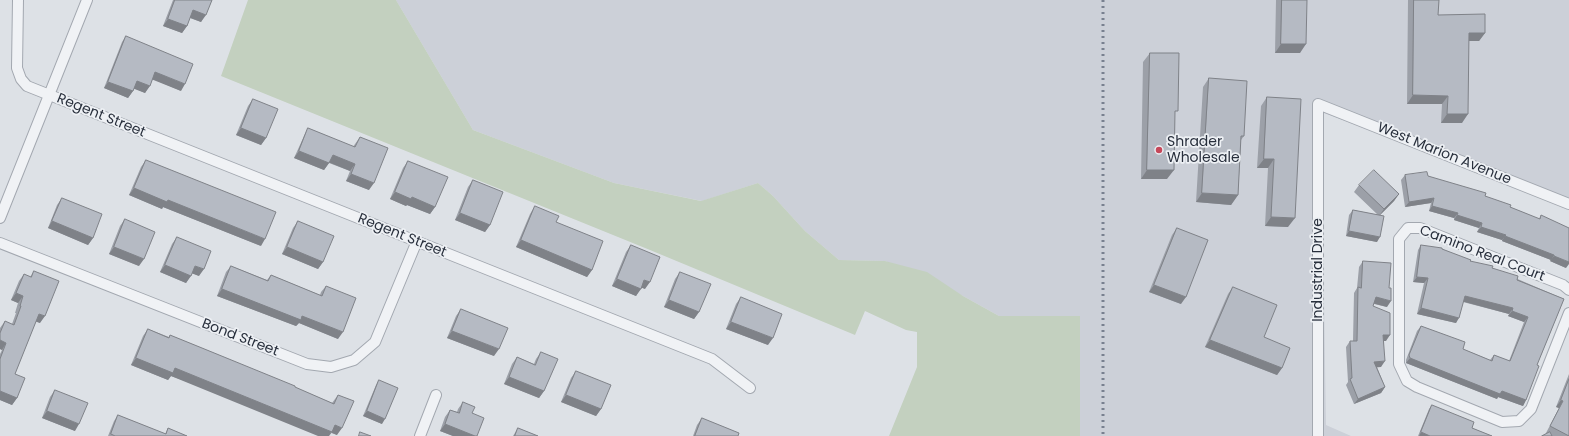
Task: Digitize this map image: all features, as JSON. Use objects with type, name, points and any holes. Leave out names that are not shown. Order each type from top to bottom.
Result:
[{"type":"street","name":"Regent Street","points":[[18,0],[17,68],[21,79],[26,86],[712,359],[750,388]]},
{"type":"street","points":[[0,218],[87,0]]},
{"type":"street","name":"West Marion Avenue","points":[[1318,104],[1569,204]]},
{"type":"street","name":"Industrial Drive","points":[[1318,104],[1318,436]]},
{"type":"street","name":"Camino Real Court","points":[[1569,290],[1563,285],[1420,228],[1408,228],[1399,239],[1399,364],[1407,380],[1417,388],[1502,422],[1519,421],[1531,409],[1569,313]]},
{"type":"street","name":"Bond Street","points":[[0,243],[307,364],[331,367],[354,360],[375,342],[417,241]]},
{"type":"street","points":[[1559,340],[1569,344]]},
{"type":"street","points":[[420,436],[436,395]]},
{"type":"shaded area","points":[[396,0],[1569,0],[1569,203],[1321,112],[1326,425],[1351,436],[1080,436],[1080,316],[999,316],[963,296],[885,261],[839,260],[805,231],[773,196],[758,183],[702,201],[614,183],[473,130]]},
{"type":"green space","points":[[248,0],[396,0],[473,130],[614,183],[701,201],[758,183],[773,196],[805,231],[839,260],[885,261],[927,272],[963,296],[999,316],[1080,316],[1080,436],[889,436],[917,367],[917,332],[906,330],[865,311],[855,335],[221,76]]},
{"type":"building","points":[[175,0],[212,0],[206,15],[193,10],[187,26],[168,19]]},
{"type":"building","points":[[1282,0],[1307,0],[1306,44],[1281,44]]},
{"type":"building","points":[[1414,0],[1439,0],[1438,15],[1485,14],[1485,33],[1469,33],[1468,114],[1447,114],[1448,96],[1413,95]]},
{"type":"building","points":[[126,36],[193,64],[185,84],[155,72],[150,86],[137,81],[133,91],[108,82]]},
{"type":"building","points":[[1150,53],[1179,53],[1178,111],[1175,111],[1174,170],[1147,170]]},
{"type":"building","points":[[1209,78],[1247,81],[1244,136],[1241,136],[1238,195],[1202,193]]},
{"type":"building","points":[[1267,97],[1301,99],[1295,218],[1271,217],[1274,159],[1264,159]]},
{"type":"building","points":[[253,99],[278,109],[266,138],[241,128]]},
{"type":"building","points":[[308,128],[355,147],[360,137],[388,148],[374,183],[351,174],[355,164],[333,155],[329,163],[299,151]]},
{"type":"building","points":[[146,160],[276,212],[265,239],[134,188]]},
{"type":"building","points":[[408,161],[448,177],[435,207],[412,197],[411,199],[395,192]]},
{"type":"building","points":[[1374,170],[1399,194],[1384,209],[1359,185]]},
{"type":"building","points":[[1427,172],[1428,176],[1486,193],[1485,196],[1511,205],[1510,207],[1540,219],[1541,215],[1569,228],[1569,262],[1505,236],[1506,235],[1481,227],[1482,223],[1457,215],[1458,213],[1432,206],[1434,198],[1409,202],[1405,175]]},
{"type":"building","points":[[473,180],[503,192],[490,225],[460,213]]},
{"type":"building","points":[[62,198],[102,214],[93,238],[52,221]]},
{"type":"building","points":[[535,206],[559,216],[556,222],[603,241],[592,270],[521,240]]},
{"type":"building","points":[[1353,210],[1384,216],[1380,237],[1349,231]]},
{"type":"building","points":[[125,219],[155,232],[144,259],[114,247]]},
{"type":"building","points":[[298,221],[334,236],[323,262],[287,247]]},
{"type":"building","points":[[1177,228],[1208,240],[1186,297],[1154,285]]},
{"type":"building","points":[[177,237],[211,251],[204,269],[195,266],[191,276],[165,265]]},
{"type":"building","points":[[631,245],[660,257],[650,282],[644,280],[641,289],[617,279]]},
{"type":"building","points":[[1421,245],[1442,248],[1471,260],[1470,261],[1493,266],[1492,268],[1518,276],[1517,280],[1564,299],[1537,365],[1539,366],[1526,400],[1502,391],[1500,394],[1410,358],[1409,355],[1421,326],[1465,342],[1463,349],[1492,361],[1494,355],[1510,361],[1528,317],[1512,311],[1513,308],[1465,296],[1459,318],[1421,308],[1428,278],[1417,277]]},
{"type":"building","points":[[1363,261],[1391,263],[1389,288],[1391,288],[1391,301],[1376,297],[1373,306],[1390,313],[1390,335],[1383,335],[1385,361],[1374,362],[1385,387],[1358,399],[1350,379],[1352,378],[1350,341],[1357,341],[1358,287],[1361,288]]},
{"type":"building","points":[[231,266],[268,281],[271,275],[322,296],[326,286],[356,298],[343,332],[302,316],[301,320],[222,289]]},
{"type":"building","points":[[34,271],[59,281],[45,316],[39,314],[15,374],[25,378],[17,398],[0,391],[0,359],[6,343],[0,340],[0,333],[5,321],[14,325],[23,296],[16,293],[24,274],[31,277]]},
{"type":"building","points":[[680,272],[711,284],[699,312],[669,300]]},
{"type":"building","points":[[1233,287],[1277,305],[1264,337],[1290,348],[1282,368],[1210,340]]},
{"type":"building","points":[[741,297],[782,314],[773,338],[731,322]]},
{"type":"building","points":[[461,309],[508,328],[499,349],[452,331]]},
{"type":"building","points":[[148,329],[169,338],[170,335],[295,386],[334,404],[338,395],[354,401],[342,428],[335,425],[332,432],[175,368],[173,373],[136,358]]},
{"type":"building","points":[[541,352],[558,359],[544,391],[509,377],[517,357],[535,365]]},
{"type":"building","points":[[576,371],[611,385],[601,409],[566,395]]},
{"type":"building","points":[[1569,379],[1569,436],[1550,426],[1563,401],[1561,400]]},
{"type":"building","points":[[379,380],[398,388],[385,419],[367,411]]},
{"type":"building","points":[[55,390],[88,403],[79,424],[47,411]]},
{"type":"building","points":[[463,402],[475,407],[472,413],[484,418],[477,436],[445,424],[450,410],[459,413]]},
{"type":"building","points":[[1432,405],[1474,422],[1472,428],[1492,436],[1430,436],[1421,432]]},
{"type":"building","points":[[118,415],[166,434],[168,428],[187,436],[115,436],[111,434]]},
{"type":"building","points":[[702,418],[739,433],[738,436],[695,436]]},
{"type":"building","points":[[518,428],[538,436],[515,436]]},
{"type":"building","points":[[360,432],[371,436],[359,436]]},
{"type":"building","points":[[1550,432],[1552,436],[1542,436]]},
{"type":"railway","points":[[1103,0],[1103,436]]},
{"type":"place","name":"Shrader Wholesale","points":[[1159,150]]}]
